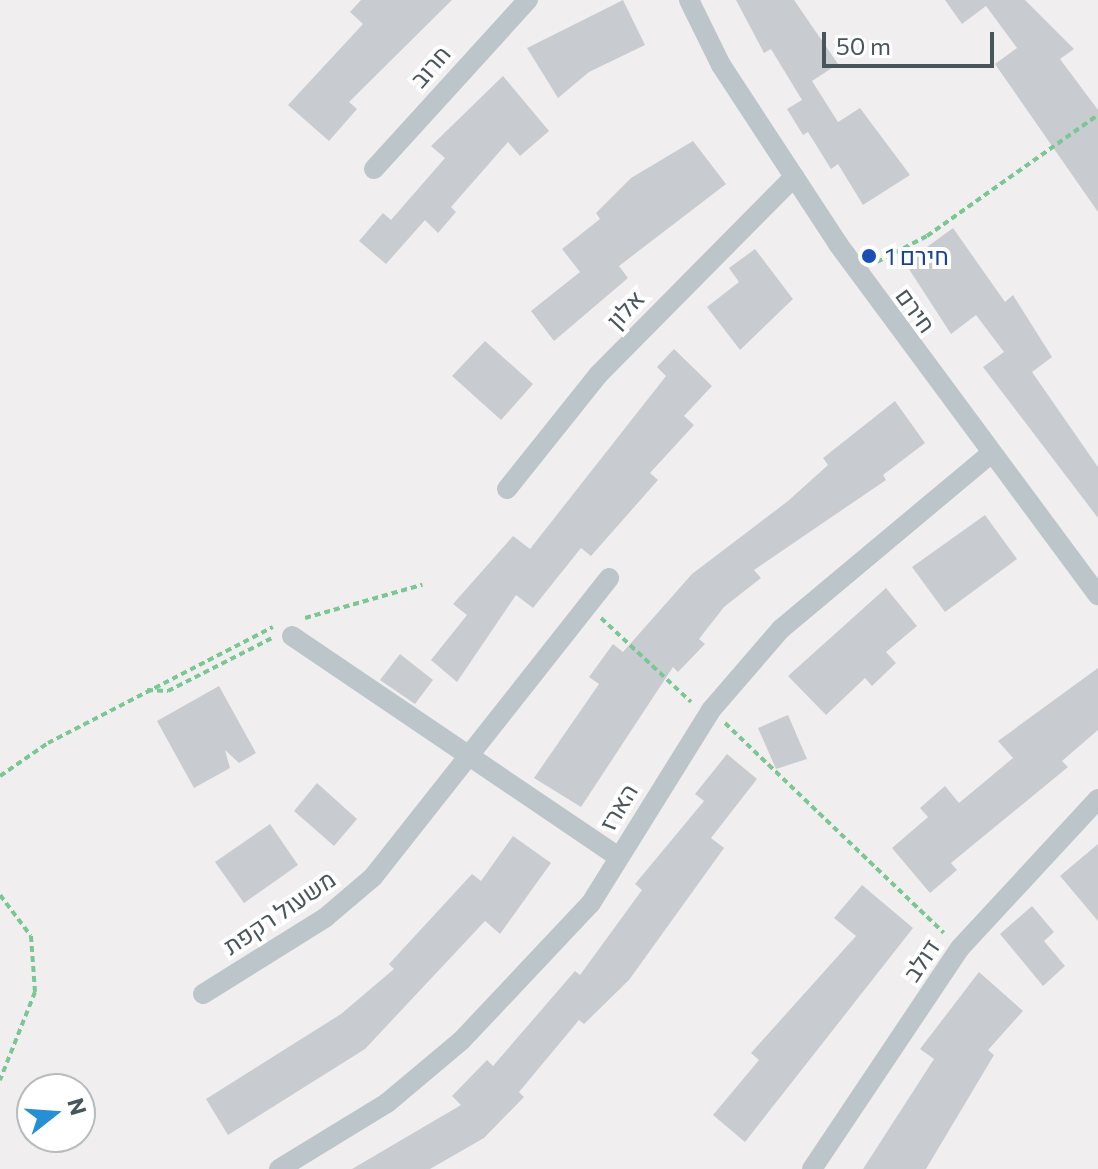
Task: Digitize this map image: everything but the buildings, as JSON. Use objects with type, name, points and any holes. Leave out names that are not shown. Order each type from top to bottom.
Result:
[{"type":"street","name":"חרוב","points":[[374,169],[528,0]]},
{"type":"street","name":"חירם","points":[[689,0],[794,177],[857,272],[988,456],[1098,595]]},
{"type":"street","name":"אלון","points":[[507,489],[598,375],[794,177]]},
{"type":"street","name":"הארז","points":[[279,1169],[387,1103],[461,1041],[591,903],[709,713],[781,629],[988,456]]},
{"type":"street","name":"משעול רקפת","points":[[203,994],[326,917],[373,877],[609,578]]},
{"type":"street","points":[[288,628],[618,857]]},
{"type":"street","name":"דולב","points":[[812,1169],[960,948],[1098,799]]},
{"type":"path","points":[[857,272],[927,236],[1098,115]]},
{"type":"path","points":[[0,776],[147,690],[288,628],[422,585]]},
{"type":"path","points":[[588,605],[709,713],[960,948]]},
{"type":"path","points":[[147,690],[168,691],[288,628]]},
{"type":"path","points":[[0,895],[31,936],[35,992],[0,1080]]},
{"type":"place","name":"חירם 1","points":[[869,256]]}]
